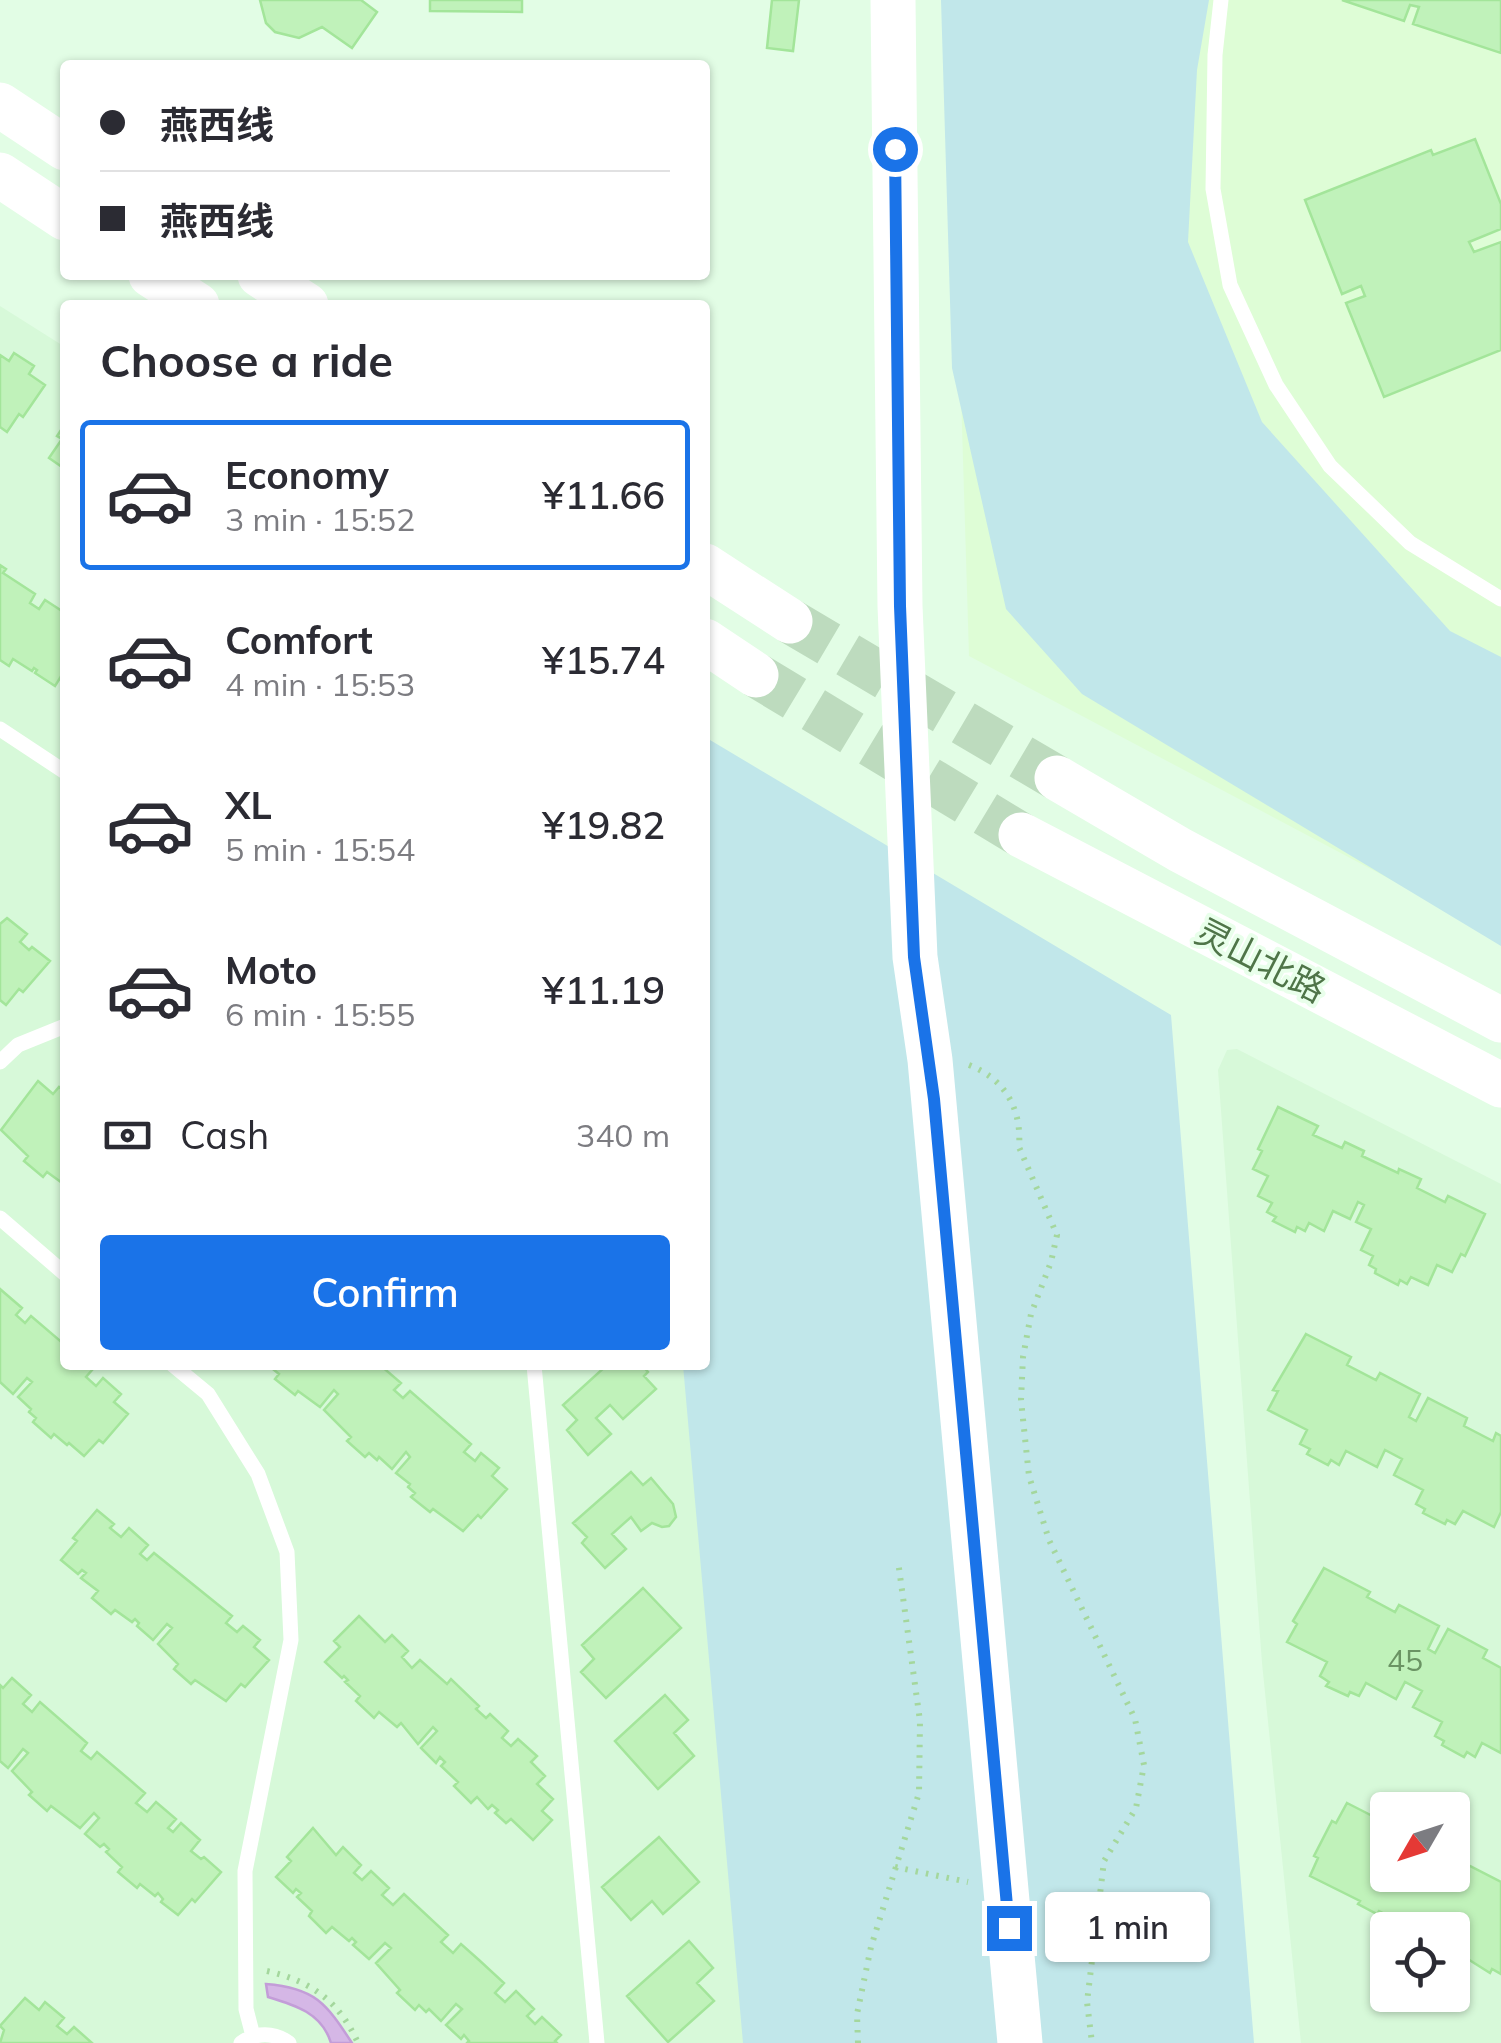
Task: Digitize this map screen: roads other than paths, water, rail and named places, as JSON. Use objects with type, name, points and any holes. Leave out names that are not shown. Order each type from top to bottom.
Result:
[{"type":"main road","points":[[894,0],[900,606],[914,957],[930,1060],[1020,2043]]},
{"type":"main road","points":[[0,105],[60,145]]},
{"type":"main road","points":[[0,175],[60,215]]},
{"type":"main road","points":[[159,280],[189,300]]},
{"type":"main road","points":[[268,280],[298,300]]},
{"type":"main road","points":[[710,569],[790,621]]},
{"type":"main road","points":[[710,644],[756,674]]},
{"type":"main road","name":"灵山北路","points":[[1057,778],[1214,869],[1501,1020]]},
{"type":"main road","name":"灵山北路","points":[[1021,836],[1501,1085]]},
{"type":"lane","points":[[1221,0],[1215,55],[1212,189],[1230,285],[1276,385],[1330,466],[1410,542],[1501,599]]},
{"type":"lane","points":[[0,730],[60,769]]},
{"type":"lane","points":[[0,1062],[18,1045],[60,1028]]},
{"type":"lane","points":[[0,1218],[60,1270]]},
{"type":"lane","points":[[180,1370],[208,1394],[258,1474],[287,1552],[291,1640],[245,1870],[247,2040],[272,2034],[289,2043]]},
{"type":"lane","points":[[534,1370],[598,2043]]},
{"type":"tunnel","points":[[790,621],[1057,778]]},
{"type":"tunnel","points":[[756,675],[1021,835]]}]
